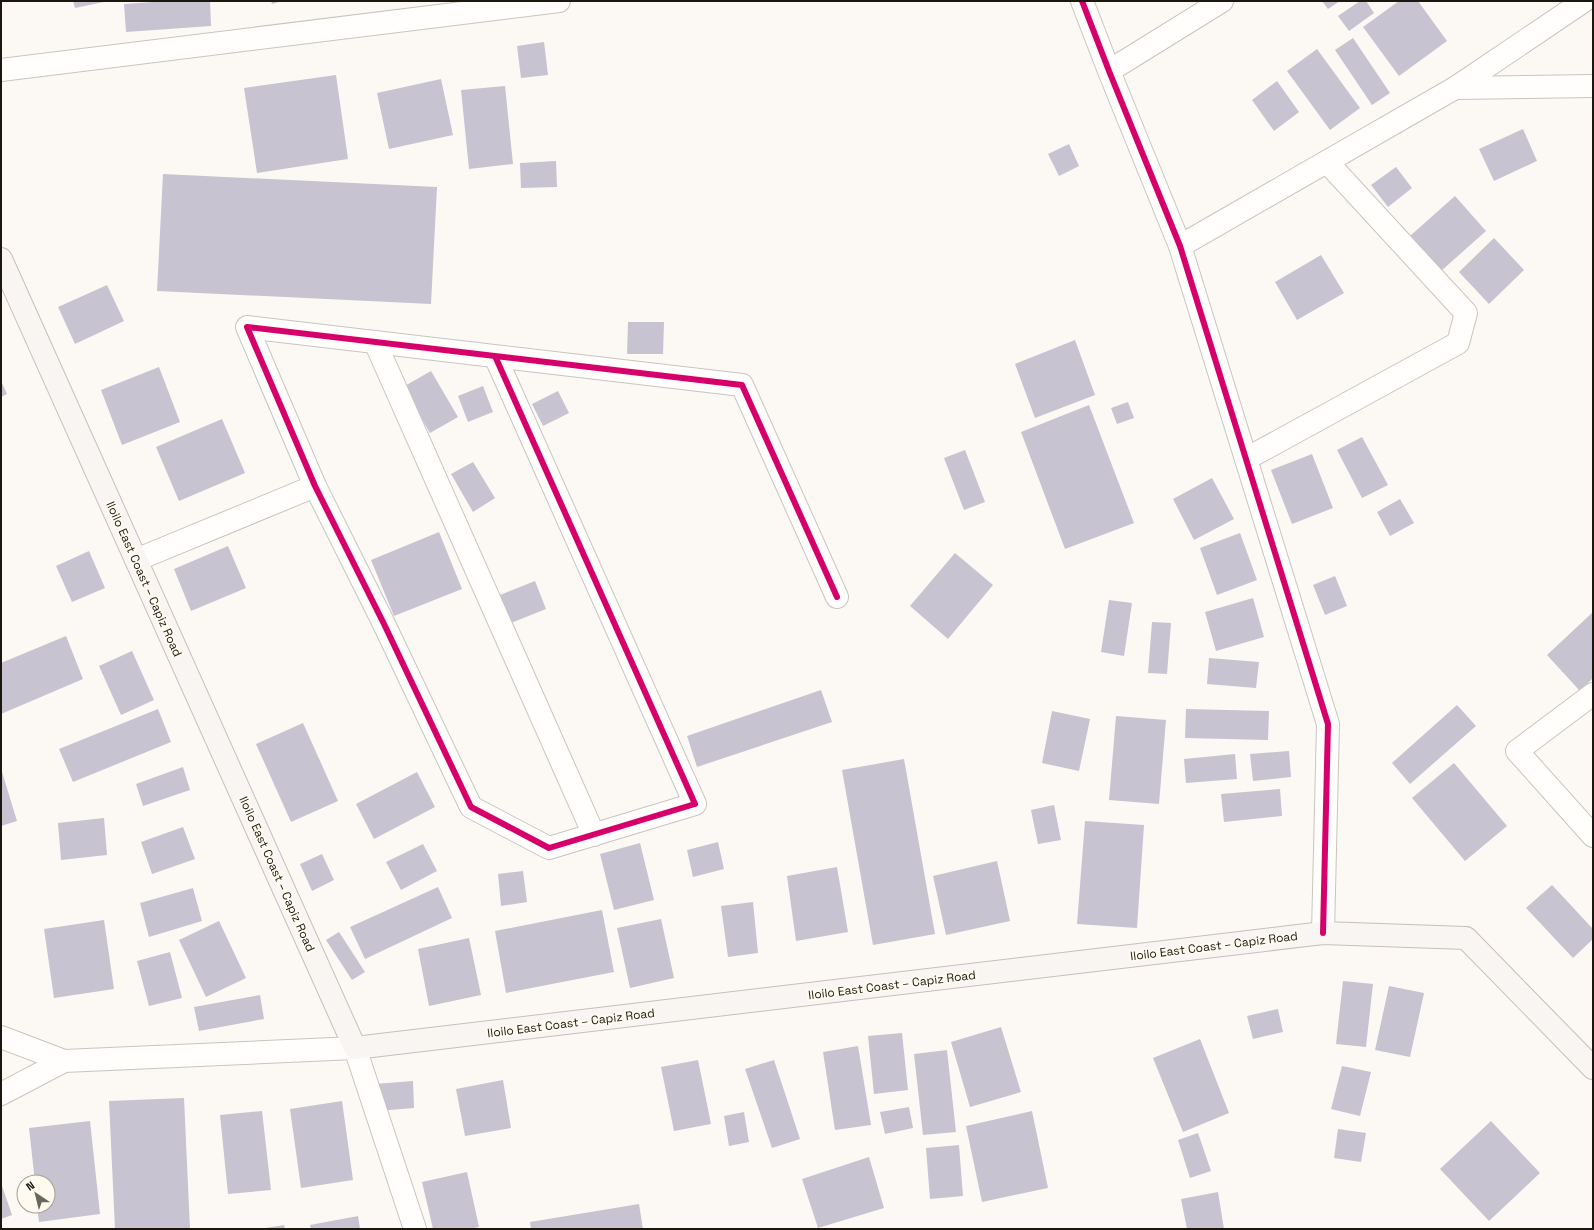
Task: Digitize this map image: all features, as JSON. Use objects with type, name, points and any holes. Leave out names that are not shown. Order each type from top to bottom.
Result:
[{"type":"main road","name":"Iloilo East Coast – Capiz Road","points":[[1,259],[355,1048],[1323,933],[1466,938],[1593,1068]]},
{"type":"street","points":[[1,70],[559,1]]},
{"type":"street","points":[[1082,1],[1180,246],[1328,724],[1323,933]]},
{"type":"street","points":[[1109,71],[1222,1]]},
{"type":"street","points":[[1180,246],[1455,88],[1584,1]]},
{"type":"street","points":[[1455,88],[1593,86]]},
{"type":"street","points":[[1246,459],[1458,343],[1466,313],[1326,162]]},
{"type":"street","points":[[495,356],[695,804],[549,848],[471,807],[384,624],[315,486],[247,327],[495,356],[742,385],[837,597]]},
{"type":"street","points":[[375,342],[594,835]]},
{"type":"street","points":[[136,560],[315,486]]},
{"type":"street","points":[[1593,694],[1517,752],[1593,836]]},
{"type":"street","points":[[1,1037],[64,1061],[355,1048],[415,1229]]},
{"type":"street","points":[[1,1094],[64,1061]]},
{"type":"building","points":[[73,1],[104,1],[104,2],[75,8]]},
{"type":"building","points":[[168,1],[210,1],[211,26],[126,32],[124,4]]},
{"type":"building","points":[[271,1],[282,1],[272,4]]},
{"type":"building","points":[[1322,1],[1340,1],[1328,9]]},
{"type":"building","points":[[1360,1],[1366,1],[1374,13],[1349,31],[1338,16]]},
{"type":"building","points":[[1399,1],[1418,1],[1447,41],[1399,76],[1363,27]]},
{"type":"building","points":[[1353,38],[1390,93],[1372,105],[1335,50]]},
{"type":"building","points":[[544,42],[548,75],[521,78],[517,46]]},
{"type":"building","points":[[1317,49],[1360,108],[1330,130],[1287,71]]},
{"type":"building","points":[[336,75],[348,159],[257,173],[244,88]]},
{"type":"building","points":[[441,79],[453,135],[389,149],[377,93]]},
{"type":"building","points":[[1277,81],[1299,112],[1274,131],[1252,100]]},
{"type":"building","points":[[505,86],[513,164],[469,169],[461,90]]},
{"type":"building","points":[[1523,129],[1537,161],[1494,181],[1479,149]]},
{"type":"building","points":[[1069,144],[1079,166],[1059,176],[1048,154]]},
{"type":"building","points":[[556,161],[557,187],[521,188],[520,163]]},
{"type":"building","points":[[1396,167],[1412,188],[1388,207],[1371,185]]},
{"type":"building","points":[[163,174],[437,187],[431,304],[157,291]]},
{"type":"building","points":[[1455,196],[1486,231],[1441,271],[1410,236]]},
{"type":"building","points":[[1494,238],[1524,270],[1489,304],[1459,272]]},
{"type":"building","points":[[1321,255],[1344,293],[1297,320],[1275,282]]},
{"type":"building","points":[[107,285],[124,321],[75,344],[58,307]]},
{"type":"building","points":[[628,322],[664,322],[663,354],[627,354]]},
{"type":"building","points":[[1075,340],[1095,395],[1035,418],[1015,364]]},
{"type":"building","points":[[159,367],[180,422],[122,445],[101,390]]},
{"type":"building","points":[[431,371],[458,417],[430,433],[403,387]]},
{"type":"building","points":[[1,381],[7,394],[1,397]]},
{"type":"building","points":[[483,386],[493,412],[468,422],[458,396]]},
{"type":"building","points":[[558,391],[569,413],[543,426],[532,404]]},
{"type":"building","points":[[1128,402],[1134,418],[1117,424],[1111,408]]},
{"type":"building","points":[[1089,405],[1134,523],[1065,549],[1021,432]]},
{"type":"building","points":[[222,419],[245,473],[179,501],[156,447]]},
{"type":"building","points":[[1362,437],[1388,485],[1362,498],[1337,450]]},
{"type":"building","points":[[965,450],[985,502],[964,510],[944,458]]},
{"type":"building","points":[[1312,454],[1333,508],[1292,524],[1271,470]]},
{"type":"building","points":[[473,462],[495,498],[473,512],[451,474]]},
{"type":"building","points":[[1212,478],[1234,519],[1194,540],[1173,499]]},
{"type":"building","points":[[1400,499],[1414,523],[1390,536],[1377,512]]},
{"type":"building","points":[[439,532],[462,589],[394,616],[371,560]]},
{"type":"building","points":[[1240,533],[1257,580],[1217,595],[1200,548]]},
{"type":"building","points":[[228,546],[246,588],[191,611],[174,569]]},
{"type":"building","points":[[89,551],[105,588],[72,602],[56,566]]},
{"type":"building","points":[[955,553],[993,585],[948,639],[910,606]]},
{"type":"building","points":[[1335,576],[1347,606],[1325,615],[1313,585]]},
{"type":"building","points":[[535,581],[546,609],[511,623],[500,595]]},
{"type":"building","points":[[1253,598],[1264,637],[1216,651],[1205,612]]},
{"type":"building","points":[[1109,600],[1132,603],[1124,656],[1101,652]]},
{"type":"building","points":[[1593,612],[1593,678],[1580,691],[1547,655]]},
{"type":"building","points":[[1152,622],[1171,623],[1167,674],[1148,673]]},
{"type":"building","points":[[66,636],[83,679],[1,714],[1,663]]},
{"type":"building","points":[[132,651],[154,700],[121,715],[99,666]]},
{"type":"building","points":[[1209,658],[1259,662],[1256,688],[1207,684]]},
{"type":"building","points":[[821,690],[832,722],[697,767],[687,736]]},
{"type":"building","points":[[1457,705],[1476,726],[1410,784],[1392,763]]},
{"type":"building","points":[[158,709],[171,742],[73,782],[59,749]]},
{"type":"building","points":[[1186,709],[1269,711],[1268,740],[1185,738]]},
{"type":"building","points":[[1052,711],[1090,719],[1079,771],[1042,763]]},
{"type":"building","points":[[1116,716],[1166,720],[1159,804],[1109,800]]},
{"type":"building","points":[[303,723],[338,801],[291,822],[256,744]]},
{"type":"building","points":[[1289,751],[1291,777],[1253,781],[1250,754]]},
{"type":"building","points":[[1235,754],[1237,779],[1186,783],[1184,759]]},
{"type":"building","points":[[904,759],[935,934],[873,945],[842,770]]},
{"type":"building","points":[[1454,763],[1507,826],[1465,861],[1412,798]]},
{"type":"building","points":[[183,767],[190,790],[143,806],[136,784]]},
{"type":"building","points":[[1,772],[17,821],[1,826]]},
{"type":"building","points":[[417,772],[435,807],[374,839],[356,804]]},
{"type":"building","points":[[1280,789],[1282,816],[1224,822],[1221,794]]},
{"type":"building","points":[[1054,805],[1061,840],[1038,844],[1031,810]]},
{"type":"building","points":[[104,818],[107,855],[61,860],[58,823]]},
{"type":"building","points":[[1085,821],[1144,825],[1137,928],[1077,924]]},
{"type":"building","points":[[183,827],[195,859],[152,874],[141,842]]},
{"type":"building","points":[[718,842],[724,869],[693,877],[687,850]]},
{"type":"building","points":[[640,843],[654,900],[614,910],[600,854]]},
{"type":"building","points":[[423,844],[437,871],[401,890],[386,862]]},
{"type":"building","points":[[322,854],[334,880],[312,891],[300,864]]},
{"type":"building","points":[[997,861],[1010,921],[946,935],[933,876]]},
{"type":"building","points":[[837,867],[848,932],[796,941],[787,876]]},
{"type":"building","points":[[523,871],[527,902],[501,906],[498,874]]},
{"type":"building","points":[[1552,885],[1593,929],[1593,939],[1573,958],[1526,908]]},
{"type":"building","points":[[438,887],[452,918],[365,959],[350,927]]},
{"type":"building","points":[[193,888],[202,921],[149,937],[140,903]]},
{"type":"building","points":[[753,902],[758,953],[728,957],[721,906]]},
{"type":"building","points":[[602,910],[614,972],[506,993],[495,931]]},
{"type":"building","points":[[661,919],[674,978],[630,988],[617,928]]},
{"type":"building","points":[[104,920],[114,989],[54,998],[44,929]]},
{"type":"building","points":[[219,921],[246,978],[206,997],[179,940]]},
{"type":"building","points":[[339,932],[365,972],[352,980],[326,940]]},
{"type":"building","points":[[469,938],[481,995],[429,1006],[418,949]]},
{"type":"building","points":[[170,952],[182,998],[149,1006],[137,961]]},
{"type":"building","points":[[1343,981],[1373,984],[1366,1047],[1336,1044]]},
{"type":"building","points":[[1389,986],[1424,993],[1410,1057],[1375,1050]]},
{"type":"building","points":[[260,995],[264,1019],[199,1031],[194,1007]]},
{"type":"building","points":[[1278,1009],[1283,1032],[1253,1039],[1247,1016]]},
{"type":"building","points":[[1001,1027],[1021,1092],[970,1107],[951,1042]]},
{"type":"building","points":[[902,1033],[908,1090],[874,1094],[868,1036]]},
{"type":"building","points":[[1200,1039],[1229,1113],[1183,1132],[1153,1058]]},
{"type":"building","points":[[858,1046],[871,1125],[835,1130],[823,1052]]},
{"type":"building","points":[[947,1050],[956,1132],[923,1135],[914,1054]]},
{"type":"building","points":[[698,1060],[711,1124],[674,1131],[661,1067]]},
{"type":"building","points":[[774,1060],[800,1139],[772,1148],[745,1069]]},
{"type":"building","points":[[1342,1066],[1371,1072],[1360,1116],[1331,1109]]},
{"type":"building","points":[[503,1080],[511,1128],[465,1136],[456,1089]]},
{"type":"building","points":[[413,1081],[414,1108],[377,1111],[375,1084]]},
{"type":"building","points":[[184,1098],[190,1229],[115,1229],[109,1101]]},
{"type":"building","points":[[342,1101],[353,1180],[301,1188],[290,1109]]},
{"type":"building","points":[[909,1107],[913,1128],[885,1134],[880,1112]]},
{"type":"building","points":[[262,1111],[271,1190],[228,1194],[220,1115]]},
{"type":"building","points":[[1032,1111],[1048,1188],[982,1202],[966,1126]]},
{"type":"building","points":[[744,1112],[749,1142],[729,1146],[724,1116]]},
{"type":"building","points":[[90,1121],[100,1214],[39,1222],[38,1214],[56,1214],[56,1174],[34,1174],[29,1128]]},
{"type":"building","points":[[1491,1121],[1540,1173],[1489,1221],[1440,1169]]},
{"type":"building","points":[[1338,1129],[1366,1133],[1361,1162],[1334,1158]]},
{"type":"building","points":[[1198,1133],[1211,1171],[1190,1178],[1178,1140]]},
{"type":"building","points":[[959,1145],[963,1196],[930,1199],[926,1148]]},
{"type":"building","points":[[869,1157],[884,1208],[818,1228],[802,1179]]},
{"type":"building","points":[[467,1172],[479,1227],[468,1229],[433,1229],[422,1182]]},
{"type":"building","points":[[1,1183],[12,1215],[1,1219]]},
{"type":"building","points":[[1218,1192],[1224,1229],[1187,1229],[1181,1199]]},
{"type":"building","points":[[639,1204],[643,1229],[531,1229],[530,1222]]},
{"type":"building","points":[[358,1216],[360,1229],[311,1229],[310,1225]]},
{"type":"building","points":[[284,1225],[285,1229],[265,1229],[265,1228]]},
{"type":"cycle path","points":[[1082,1],[1180,246],[1328,724],[1323,933]]},
{"type":"cycle path","points":[[495,356],[695,804],[549,848],[471,807],[384,624],[315,486],[247,327],[742,385],[837,597]]}]
